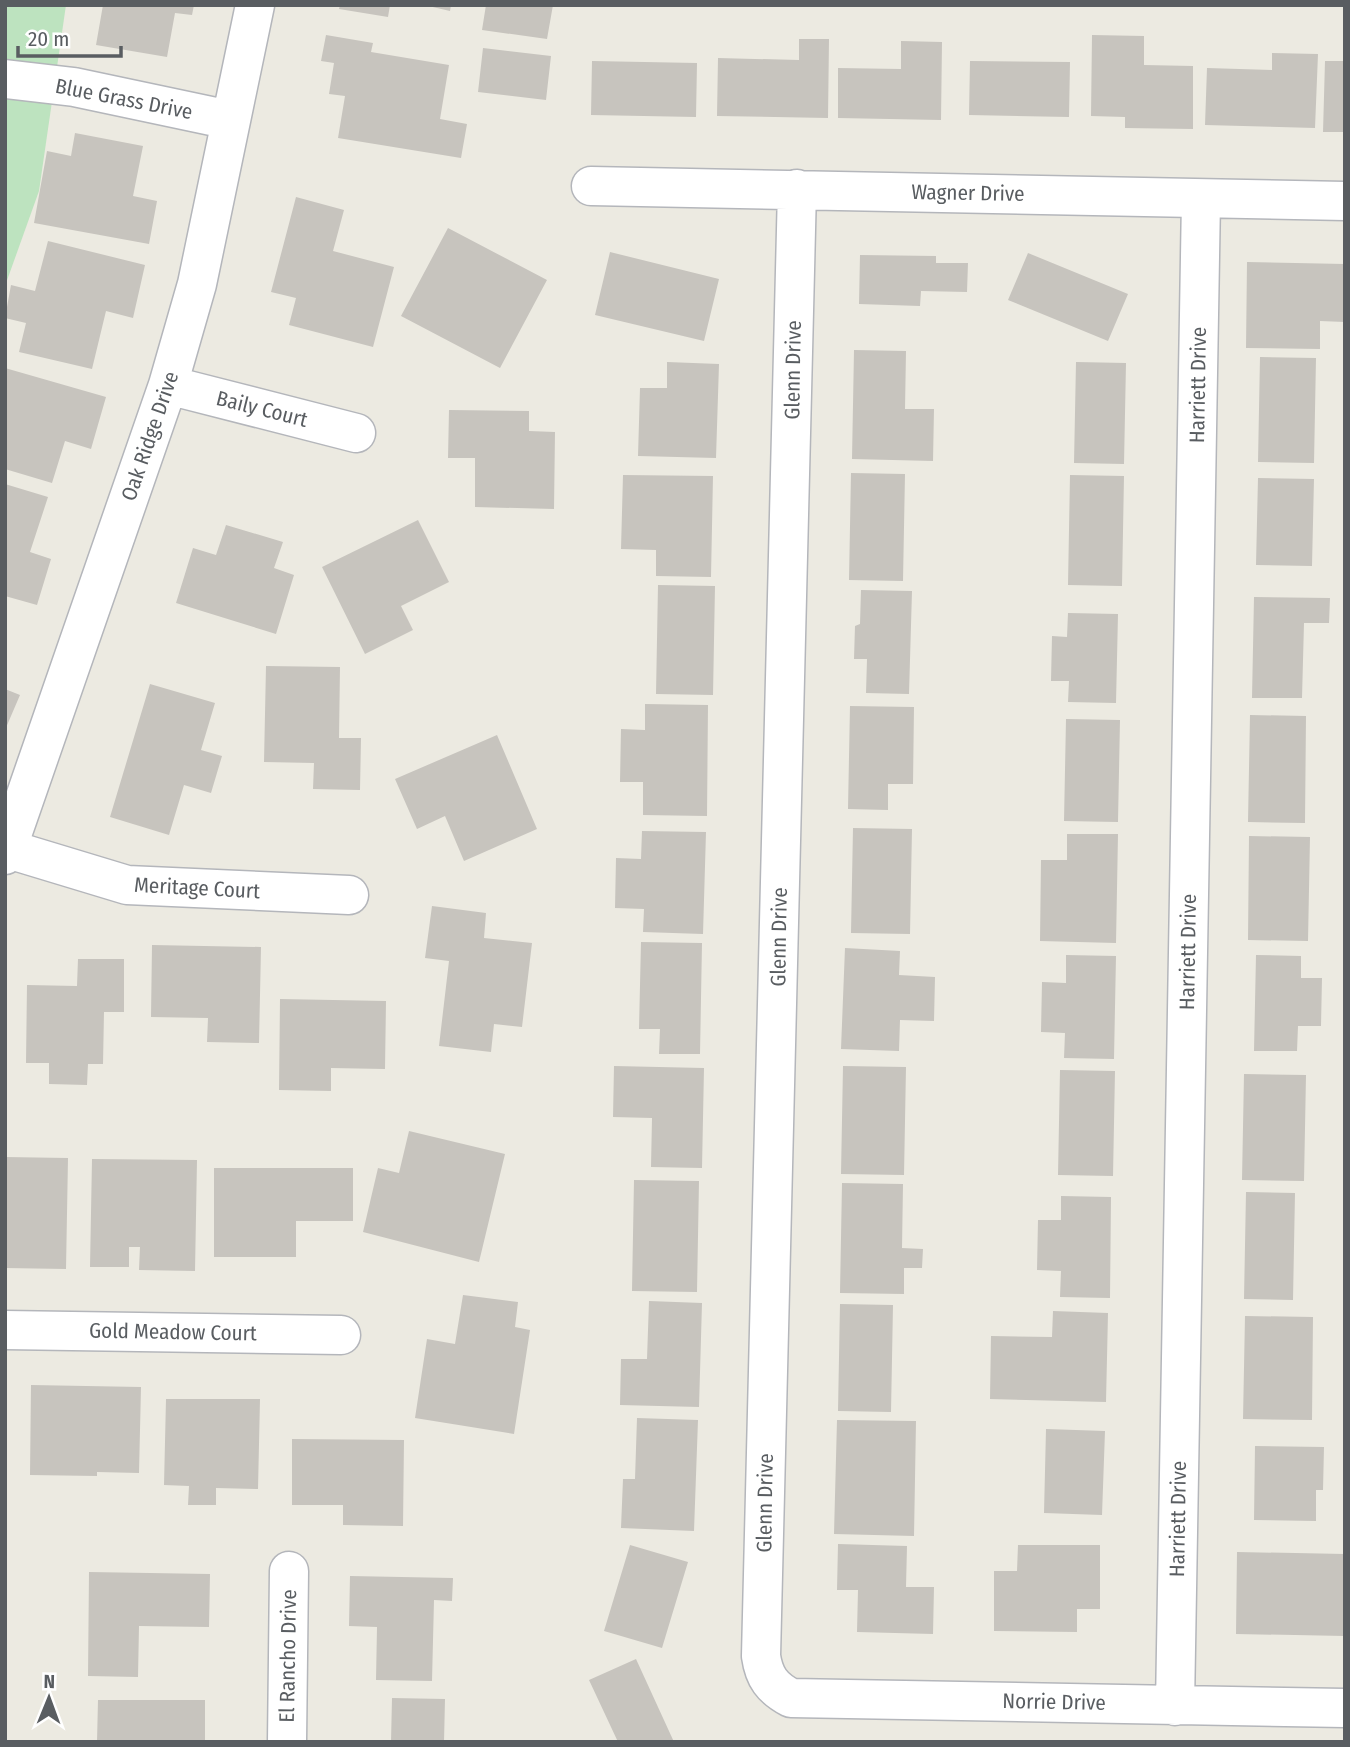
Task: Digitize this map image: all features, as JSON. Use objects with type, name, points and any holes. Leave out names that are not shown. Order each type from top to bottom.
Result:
[{"type":"street","name":"Oak Ridge Drive","points":[[6,852],[168,385],[197,284],[255,5]]},
{"type":"street","name":"Blue Grass Drive","points":[[11,80],[75,87],[230,120]]},
{"type":"street","name":"Wagner Drive","points":[[591,186],[1345,201]]},
{"type":"street","name":"Glenn Drive","points":[[769,1682],[763,1670],[761,1656],[797,189]]},
{"type":"street","name":"Harriett Drive","points":[[1175,1706],[1201,199]]},
{"type":"street","name":"Baily Court","points":[[168,385],[356,433]]},
{"type":"street","name":"Meritage Court","points":[[6,852],[127,885],[349,895]]},
{"type":"street","name":"Gold Meadow Court","points":[[5,1330],[341,1335]]},
{"type":"street","name":"El Rancho Drive","points":[[287,1742],[289,1571]]},
{"type":"street","name":"Norrie Drive","points":[[769,1682],[791,1698],[1345,1708]]},
{"type":"green space","points":[[5,5],[66,5],[39,191],[5,286]]},
{"type":"building","points":[[103,5],[194,5],[192,15],[175,13],[167,57],[96,45]]},
{"type":"building","points":[[340,5],[390,5],[388,17],[339,9]]},
{"type":"building","points":[[424,5],[451,5],[450,11]]},
{"type":"building","points":[[486,5],[553,5],[547,39],[482,30]]},
{"type":"building","points":[[326,35],[373,43],[371,52],[449,65],[440,119],[467,124],[461,158],[338,138],[345,96],[329,94],[334,63],[321,61]]},
{"type":"building","points":[[1092,35],[1144,36],[1144,65],[1193,66],[1193,129],[1125,128],[1125,117],[1091,116]]},
{"type":"building","points":[[799,39],[829,39],[828,118],[717,116],[718,58],[799,60]]},
{"type":"building","points":[[901,41],[942,42],[941,120],[838,118],[838,68],[901,69]]},
{"type":"building","points":[[483,48],[551,56],[546,100],[478,92]]},
{"type":"building","points":[[1272,53],[1318,54],[1315,128],[1205,125],[1207,68],[1272,70]]},
{"type":"building","points":[[592,61],[697,63],[696,117],[591,115]]},
{"type":"building","points":[[970,61],[1070,62],[1069,117],[969,115]]},
{"type":"building","points":[[1325,61],[1345,61],[1345,132],[1323,132]]},
{"type":"building","points":[[75,133],[143,146],[133,196],[157,201],[149,244],[34,223],[47,151],[71,156]]},
{"type":"building","points":[[296,197],[344,210],[333,251],[394,267],[373,347],[289,325],[296,298],[271,292]]},
{"type":"building","points":[[448,228],[547,280],[500,368],[401,316]]},
{"type":"building","points":[[48,241],[145,265],[133,318],[106,311],[92,369],[19,352],[26,323],[5,318],[11,285],[35,291]]},
{"type":"building","points":[[610,252],[719,279],[704,341],[595,315]]},
{"type":"building","points":[[1028,253],[1128,294],[1108,341],[1008,300]]},
{"type":"building","points":[[860,255],[936,256],[936,263],[968,263],[967,292],[921,291],[920,306],[859,304]]},
{"type":"building","points":[[1247,262],[1345,264],[1345,322],[1320,321],[1320,349],[1246,348]]},
{"type":"building","points":[[854,350],[906,351],[905,409],[934,409],[933,461],[852,459]]},
{"type":"building","points":[[1260,357],[1316,358],[1314,463],[1258,462]]},
{"type":"building","points":[[667,362],[719,364],[716,458],[638,456],[640,388],[667,388]]},
{"type":"building","points":[[1076,362],[1126,363],[1124,464],[1074,463]]},
{"type":"building","points":[[5,368],[106,397],[91,449],[65,441],[52,483],[5,469]]},
{"type":"building","points":[[449,410],[529,411],[529,431],[555,432],[554,509],[475,507],[475,458],[448,458]]},
{"type":"building","points":[[851,473],[905,474],[903,581],[849,580]]},
{"type":"building","points":[[623,475],[713,476],[711,577],[656,576],[656,550],[621,549]]},
{"type":"building","points":[[1070,475],[1124,476],[1122,586],[1068,585]]},
{"type":"building","points":[[1258,478],[1314,479],[1312,566],[1256,565]]},
{"type":"building","points":[[5,484],[48,497],[30,552],[51,559],[37,605],[5,596]]},
{"type":"building","points":[[418,520],[449,582],[401,606],[413,630],[365,654],[322,567]]},
{"type":"building","points":[[226,525],[283,542],[274,568],[294,575],[276,634],[176,603],[193,548],[216,555]]},
{"type":"building","points":[[658,585],[715,586],[713,695],[656,694]]},
{"type":"building","points":[[861,590],[912,591],[909,694],[866,693],[867,659],[854,659],[855,626],[860,624]]},
{"type":"building","points":[[1254,597],[1330,598],[1329,623],[1304,623],[1302,698],[1252,698]]},
{"type":"building","points":[[1068,613],[1118,614],[1116,703],[1068,702],[1069,681],[1051,681],[1052,636],[1067,637]]},
{"type":"building","points":[[266,666],[340,667],[339,738],[361,738],[360,790],[313,789],[314,763],[264,762]]},
{"type":"building","points":[[150,684],[215,703],[201,750],[222,756],[211,793],[184,785],[169,835],[110,817]]},
{"type":"building","points":[[5,689],[20,695],[5,730]]},
{"type":"building","points":[[645,704],[708,705],[707,816],[643,815],[643,782],[620,782],[621,729],[645,730]]},
{"type":"building","points":[[850,706],[914,707],[913,784],[888,784],[888,810],[848,809]]},
{"type":"building","points":[[1250,715],[1306,716],[1305,823],[1248,822]]},
{"type":"building","points":[[1066,719],[1120,720],[1118,822],[1064,821]]},
{"type":"building","points":[[497,735],[537,829],[464,861],[445,816],[417,829],[395,779]]},
{"type":"building","points":[[853,828],[912,829],[910,934],[851,933]]},
{"type":"building","points":[[642,831],[706,832],[703,934],[643,932],[644,909],[615,908],[616,858],[641,859]]},
{"type":"building","points":[[1067,834],[1118,834],[1116,943],[1040,941],[1041,860],[1067,860]]},
{"type":"building","points":[[1249,836],[1310,837],[1308,941],[1248,940]]},
{"type":"building","points":[[432,906],[486,913],[484,938],[532,943],[522,1027],[494,1024],[491,1052],[439,1046],[449,961],[425,958]]},
{"type":"building","points":[[641,942],[702,943],[700,1054],[659,1054],[660,1029],[639,1029]]},
{"type":"building","points":[[152,945],[261,947],[259,1043],[207,1042],[208,1018],[151,1017]]},
{"type":"building","points":[[845,948],[900,951],[899,975],[935,977],[934,1021],[900,1020],[899,1051],[841,1049]]},
{"type":"building","points":[[1066,955],[1116,956],[1114,1059],[1064,1058],[1065,1033],[1041,1032],[1042,982],[1066,983]]},
{"type":"building","points":[[1256,955],[1301,956],[1301,978],[1322,978],[1321,1026],[1298,1026],[1297,1051],[1254,1051]]},
{"type":"building","points":[[78,959],[124,959],[124,1012],[104,1012],[103,1064],[88,1064],[87,1085],[49,1084],[49,1063],[26,1063],[27,985],[77,986]]},
{"type":"building","points":[[280,999],[386,1001],[385,1069],[331,1068],[331,1091],[279,1090]]},
{"type":"building","points":[[614,1066],[704,1068],[702,1168],[651,1167],[652,1118],[613,1117]]},
{"type":"building","points":[[843,1066],[906,1067],[904,1175],[841,1174]]},
{"type":"building","points":[[1060,1070],[1115,1071],[1113,1176],[1058,1175]]},
{"type":"building","points":[[1244,1074],[1306,1075],[1304,1181],[1242,1180]]},
{"type":"building","points":[[409,1131],[505,1154],[479,1262],[363,1232],[378,1168],[399,1173]]},
{"type":"building","points":[[5,1157],[68,1158],[66,1269],[5,1268]]},
{"type":"building","points":[[92,1159],[197,1160],[195,1271],[139,1270],[140,1247],[129,1247],[129,1267],[90,1267]]},
{"type":"building","points":[[214,1168],[353,1168],[353,1221],[296,1221],[296,1257],[214,1257]]},
{"type":"building","points":[[634,1180],[699,1181],[697,1292],[632,1291]]},
{"type":"building","points":[[842,1183],[903,1184],[902,1248],[923,1249],[922,1268],[904,1268],[904,1294],[840,1293]]},
{"type":"building","points":[[1246,1192],[1295,1193],[1293,1300],[1244,1299]]},
{"type":"building","points":[[1061,1196],[1111,1197],[1110,1298],[1060,1297],[1061,1271],[1037,1270],[1038,1220],[1061,1220]]},
{"type":"building","points":[[463,1295],[518,1302],[515,1327],[530,1330],[514,1434],[415,1418],[427,1339],[455,1344]]},
{"type":"building","points":[[649,1301],[702,1303],[699,1407],[620,1405],[621,1359],[647,1359]]},
{"type":"building","points":[[840,1304],[893,1305],[891,1412],[838,1411]]},
{"type":"building","points":[[1053,1311],[1108,1313],[1106,1402],[990,1399],[991,1336],[1052,1337]]},
{"type":"building","points":[[1245,1316],[1313,1317],[1312,1420],[1243,1419]]},
{"type":"building","points":[[31,1385],[141,1387],[139,1473],[97,1472],[97,1476],[30,1475]]},
{"type":"building","points":[[166,1399],[260,1399],[258,1489],[216,1488],[216,1505],[188,1505],[189,1486],[164,1485]]},
{"type":"building","points":[[637,1418],[698,1420],[694,1531],[621,1528],[623,1479],[635,1479]]},
{"type":"building","points":[[837,1420],[916,1421],[914,1536],[834,1534]]},
{"type":"building","points":[[1046,1429],[1105,1431],[1102,1515],[1044,1513]]},
{"type":"building","points":[[292,1439],[404,1440],[403,1526],[343,1525],[343,1505],[292,1505]]},
{"type":"building","points":[[1255,1446],[1324,1447],[1323,1490],[1316,1490],[1316,1521],[1254,1520]]},
{"type":"building","points":[[838,1544],[907,1546],[906,1587],[934,1587],[933,1634],[857,1632],[858,1590],[837,1590]]},
{"type":"building","points":[[630,1545],[688,1562],[662,1648],[604,1631]]},
{"type":"building","points":[[1018,1545],[1100,1545],[1100,1609],[1077,1609],[1077,1632],[994,1631],[994,1571],[1017,1571]]},
{"type":"building","points":[[1237,1552],[1345,1554],[1345,1636],[1236,1634]]},
{"type":"building","points":[[89,1572],[210,1574],[209,1627],[139,1626],[138,1677],[88,1676]]},
{"type":"building","points":[[350,1576],[453,1578],[452,1601],[434,1600],[432,1681],[376,1680],[377,1627],[349,1626]]},
{"type":"building","points":[[636,1659],[674,1742],[618,1742],[589,1680]]},
{"type":"building","points":[[392,1698],[445,1699],[444,1742],[391,1742]]},
{"type":"building","points":[[98,1700],[205,1700],[205,1742],[97,1742]]}]
